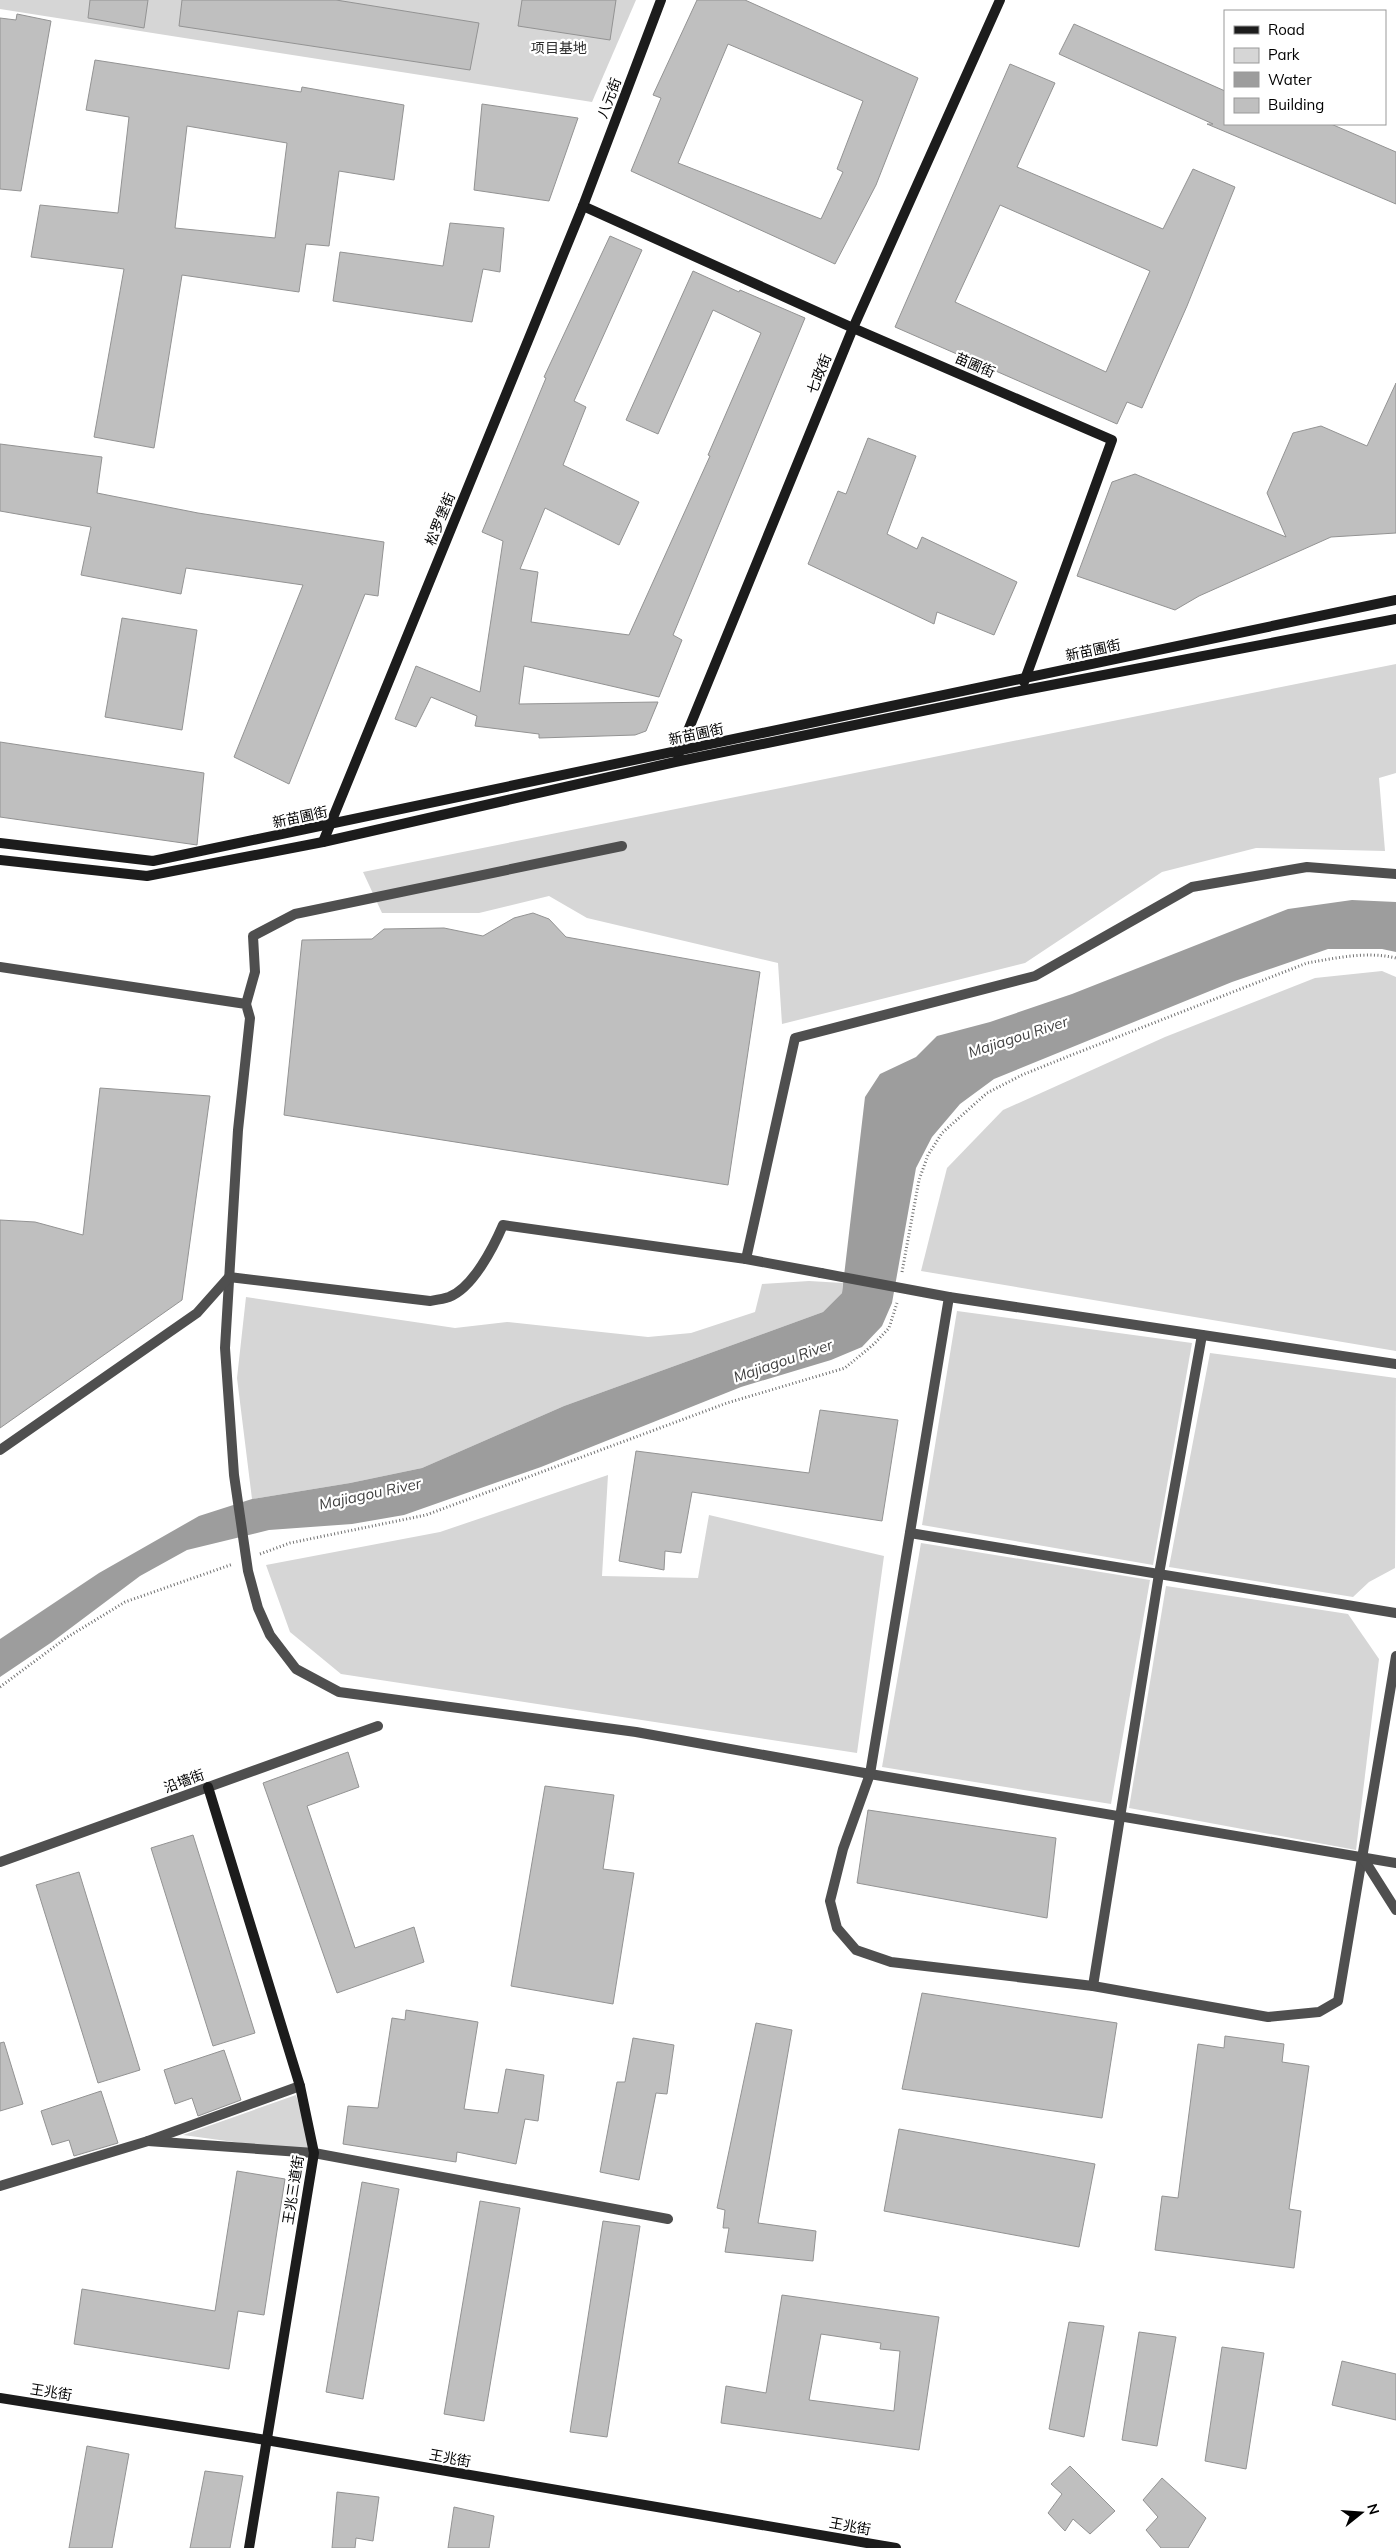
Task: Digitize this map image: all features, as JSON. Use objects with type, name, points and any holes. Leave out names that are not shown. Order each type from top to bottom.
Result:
[{"type":"main road","name":"八元街","points":[[583,206],[661,0]]},
{"type":"main road","name":"七政街","points":[[675,762],[853,328],[1000,0]]},
{"type":"main road","name":"苗圃街","points":[[583,206],[853,328],[1112,440],[1020,692]]},
{"type":"main road","name":"松罗堡街","points":[[323,842],[583,206]]},
{"type":"main road","name":"新苗圃街","points":[[0,843],[153,861],[1396,600]]},
{"type":"main road","name":"新苗圃街","points":[[0,860],[147,876],[323,842],[675,762],[1020,692],[1396,619]]},
{"type":"main road","name":"王兆三道街","points":[[208,1787],[300,2086],[314,2153],[249,2548]]},
{"type":"main road","name":"王兆街","points":[[0,2398],[266,2440],[896,2548]]},
{"type":"street","points":[[622,846],[295,914],[253,936],[255,972],[246,1004],[250,1018],[238,1130],[225,1348],[234,1475],[248,1572],[258,1608],[270,1635],[296,1669],[339,1692],[636,1732],[1396,1864]]},
{"type":"street","points":[[746,1260],[795,1038],[1035,976],[1192,887],[1307,867],[1396,874]]},
{"type":"street","points":[[0,967],[246,1004]]},
{"type":"street","points":[[229,1277],[430,1301],[451,1296],[469,1281],[492,1250],[503,1225],[746,1260],[949,1297],[1396,1364]]},
{"type":"street","points":[[0,1450],[197,1313],[229,1277]]},
{"type":"street","points":[[949,1297],[870,1774],[843,1849],[830,1901],[837,1928],[856,1950],[892,1962],[1093,1986],[1268,2017],[1319,2012],[1338,2001],[1396,1656]]},
{"type":"street","points":[[1093,1986],[1160,1574],[1202,1336]]},
{"type":"street","points":[[910,1533],[1396,1613]]},
{"type":"street","name":"沿墙街","points":[[0,1862],[378,1726]]},
{"type":"street","points":[[1363,1858],[1396,1910]]},
{"type":"street","points":[[0,2186],[148,2141],[300,2086]]},
{"type":"street","points":[[148,2141],[314,2153],[668,2219]]},
{"type":"path","points":[[902,1276],[919,1180],[928,1156],[942,1133],[987,1093],[1022,1075],[1307,963],[1346,956],[1382,954],[1396,958]]},
{"type":"path","points":[[254,1556],[290,1543],[426,1515],[727,1403],[845,1368],[874,1344],[889,1328],[897,1301]]},
{"type":"path","points":[[0,1687],[66,1638],[126,1602],[235,1563]]},
{"type":"green space","name":"项目基地","points":[[0,0],[636,0],[592,102],[0,9]]},
{"type":"green space","points":[[1396,664],[1396,773],[1379,778],[1385,851],[1256,848],[1162,872],[1025,963],[782,1024],[778,963],[587,918],[549,896],[479,913],[382,913],[363,872]]},
{"type":"green space","points":[[1382,971],[1396,977],[1396,1351],[921,1271],[947,1168],[1003,1110],[1165,1037],[1315,978]]},
{"type":"green space","points":[[809,1281],[843,1283],[842,1293],[823,1312],[564,1406],[422,1468],[350,1483],[252,1499],[237,1378],[246,1297],[455,1328],[507,1322],[648,1337],[691,1333],[755,1312],[762,1284]]},
{"type":"green space","points":[[957,1311],[1192,1343],[1153,1565],[922,1525]]},
{"type":"green space","points":[[1210,1353],[1396,1378],[1395,1568],[1369,1582],[1353,1597],[1169,1567]]},
{"type":"green space","points":[[608,1475],[602,1576],[698,1578],[709,1515],[884,1556],[857,1753],[341,1674],[290,1632],[266,1565],[440,1532]]},
{"type":"green space","points":[[921,1543],[1150,1580],[1111,1804],[882,1767]]},
{"type":"green space","points":[[1166,1586],[1348,1614],[1379,1659],[1356,1850],[1129,1808]]},
{"type":"green space","points":[[296,2095],[314,2153],[183,2135]]},
{"type":"water","name":"Majiagou River","points":[[1352,900],[1396,902],[1396,952],[1382,949],[1328,949],[1232,982],[994,1079],[960,1104],[932,1137],[916,1168],[892,1303],[882,1326],[862,1347],[831,1360],[741,1387],[541,1467],[404,1515],[352,1524],[269,1530],[187,1550],[140,1576],[52,1642],[0,1677],[0,1639],[99,1573],[199,1516],[252,1499],[350,1483],[422,1468],[564,1406],[823,1312],[842,1293],[865,1097],[880,1074],[916,1057],[937,1036],[990,1022],[1072,994],[1288,909]]},
{"type":"building","points":[[90,0],[148,0],[144,28],[88,18]]},
{"type":"building","points":[[182,0],[336,0],[479,23],[470,70],[179,26]]},
{"type":"building","points":[[522,0],[616,0],[610,40],[518,26]]},
{"type":"building","points":[[697,0],[745,0],[918,78],[876,185],[835,264],[631,171],[661,98],[653,95]],"holes":[[[728,44],[863,101],[837,169],[843,172],[821,219],[678,163]]]},
{"type":"building","points":[[17,14],[51,21],[21,191],[0,189],[0,18],[16,20]]},
{"type":"building","points":[[1074,24],[1224,91],[1224,125],[1333,125],[1396,152],[1396,204],[1207,124],[1213,124],[1059,54]]},
{"type":"building","points":[[95,60],[301,92],[302,87],[404,105],[394,180],[339,171],[329,246],[306,244],[299,292],[182,275],[154,448],[94,437],[124,269],[31,257],[40,205],[118,213],[129,117],[86,110]],"holes":[[[187,126],[287,143],[275,238],[175,228]]]},
{"type":"building","points":[[1010,64],[1055,83],[1017,167],[1163,229],[1193,169],[1235,187],[1187,306],[1142,408],[1127,402],[1117,424],[895,327]],"holes":[[[1000,205],[1150,271],[1106,372],[955,302]]]},
{"type":"building","points":[[482,104],[578,118],[549,201],[474,190]]},
{"type":"building","points":[[450,223],[504,228],[500,272],[483,269],[472,322],[333,301],[340,252],[443,266]]},
{"type":"building","points":[[610,236],[642,250],[574,401],[586,407],[563,465],[639,502],[619,545],[545,508],[520,569],[538,572],[531,622],[629,635],[710,456],[708,455],[761,333],[713,310],[658,434],[626,420],[693,271],[739,292],[740,290],[805,318],[673,635],[682,640],[659,697],[524,666],[519,704],[658,702],[646,731],[635,735],[539,738],[539,734],[475,726],[477,716],[431,697],[416,727],[395,719],[416,666],[480,692],[503,541],[482,532],[546,378],[544,377]]},
{"type":"building","points":[[1396,383],[1396,533],[1331,537],[1199,596],[1175,610],[1077,576],[1112,482],[1135,474],[1286,537],[1267,493],[1293,433],[1321,426],[1367,446]]},
{"type":"building","points":[[868,438],[916,456],[887,534],[917,549],[922,537],[1017,582],[994,635],[937,612],[934,624],[808,564],[838,491],[846,494]]},
{"type":"building","points":[[0,444],[102,457],[97,493],[198,513],[384,542],[378,596],[365,594],[289,784],[234,757],[303,585],[186,568],[181,594],[81,575],[91,527],[0,511]]},
{"type":"building","points":[[122,618],[197,630],[182,730],[105,717]]},
{"type":"building","points":[[0,742],[204,773],[197,845],[0,817]]},
{"type":"building","points":[[533,913],[549,919],[566,937],[760,972],[728,1185],[284,1115],[302,940],[372,939],[384,929],[444,928],[483,936],[514,918]]},
{"type":"building","points":[[100,1088],[210,1096],[182,1300],[0,1428],[0,1220],[35,1222],[83,1235]]},
{"type":"building","points":[[820,1410],[898,1420],[882,1521],[692,1492],[681,1553],[665,1551],[664,1570],[619,1561],[636,1451],[809,1473]]},
{"type":"building","points":[[348,1752],[359,1787],[307,1806],[355,1948],[414,1927],[424,1962],[337,1993],[263,1783]]},
{"type":"building","points":[[545,1786],[614,1795],[603,1869],[634,1873],[613,2004],[511,1986]]},
{"type":"building","points":[[868,1810],[1056,1838],[1047,1918],[857,1883]]},
{"type":"building","points":[[193,1835],[255,2033],[213,2046],[151,1848]]},
{"type":"building","points":[[79,1872],[140,2070],[98,2083],[36,1885]]},
{"type":"building","points":[[922,1993],[1117,2023],[1102,2118],[902,2089]]},
{"type":"building","points":[[406,2010],[478,2022],[464,2109],[498,2113],[506,2069],[544,2075],[538,2121],[525,2119],[516,2164],[457,2152],[456,2162],[343,2144],[348,2106],[378,2108],[392,2018],[405,2020]]},
{"type":"building","points":[[756,2023],[792,2030],[758,2223],[816,2231],[813,2261],[725,2252],[729,2228],[723,2228],[725,2210],[717,2208]]},
{"type":"building","points":[[1225,2036],[1284,2044],[1282,2062],[1309,2066],[1289,2209],[1301,2211],[1294,2268],[1155,2250],[1162,2196],[1178,2198],[1198,2044],[1224,2048]]},
{"type":"building","points":[[633,2038],[674,2045],[667,2094],[656,2093],[639,2180],[600,2172],[617,2082],[625,2082]]},
{"type":"building","points":[[4,2042],[23,2104],[0,2111],[0,2043]]},
{"type":"building","points":[[224,2050],[241,2100],[198,2116],[192,2098],[175,2104],[164,2070]]},
{"type":"building","points":[[101,2091],[118,2143],[74,2156],[69,2140],[52,2145],[41,2111]]},
{"type":"building","points":[[899,2129],[1095,2164],[1079,2247],[884,2211]]},
{"type":"building","points":[[237,2171],[285,2179],[264,2315],[238,2311],[229,2369],[74,2344],[82,2289],[215,2311]]},
{"type":"building","points":[[362,2182],[399,2189],[363,2399],[326,2392]]},
{"type":"building","points":[[480,2201],[520,2208],[484,2421],[444,2414]]},
{"type":"building","points":[[603,2221],[640,2226],[607,2437],[570,2432]]},
{"type":"building","points":[[782,2295],[939,2317],[919,2450],[721,2423],[726,2386],[766,2393]],"holes":[[[821,2334],[881,2343],[880,2349],[900,2351],[894,2411],[809,2400]]]},
{"type":"building","points":[[1069,2322],[1104,2326],[1084,2437],[1049,2429]]},
{"type":"building","points":[[1139,2332],[1176,2337],[1157,2446],[1122,2440]]},
{"type":"building","points":[[1222,2347],[1264,2353],[1246,2469],[1205,2461]]},
{"type":"building","points":[[1342,2361],[1396,2374],[1396,2420],[1332,2405]]},
{"type":"building","points":[[87,2446],[129,2454],[112,2548],[69,2548]]},
{"type":"building","points":[[1070,2466],[1115,2511],[1090,2534],[1073,2519],[1065,2531],[1048,2513],[1062,2494],[1051,2484]]},
{"type":"building","points":[[205,2471],[243,2476],[230,2548],[190,2548]]},
{"type":"building","points":[[1162,2478],[1206,2518],[1188,2548],[1161,2548],[1146,2530],[1158,2517],[1143,2500]]},
{"type":"building","points":[[337,2492],[379,2497],[373,2541],[356,2538],[355,2548],[332,2548]]},
{"type":"building","points":[[454,2507],[494,2516],[489,2548],[448,2548]]}]
